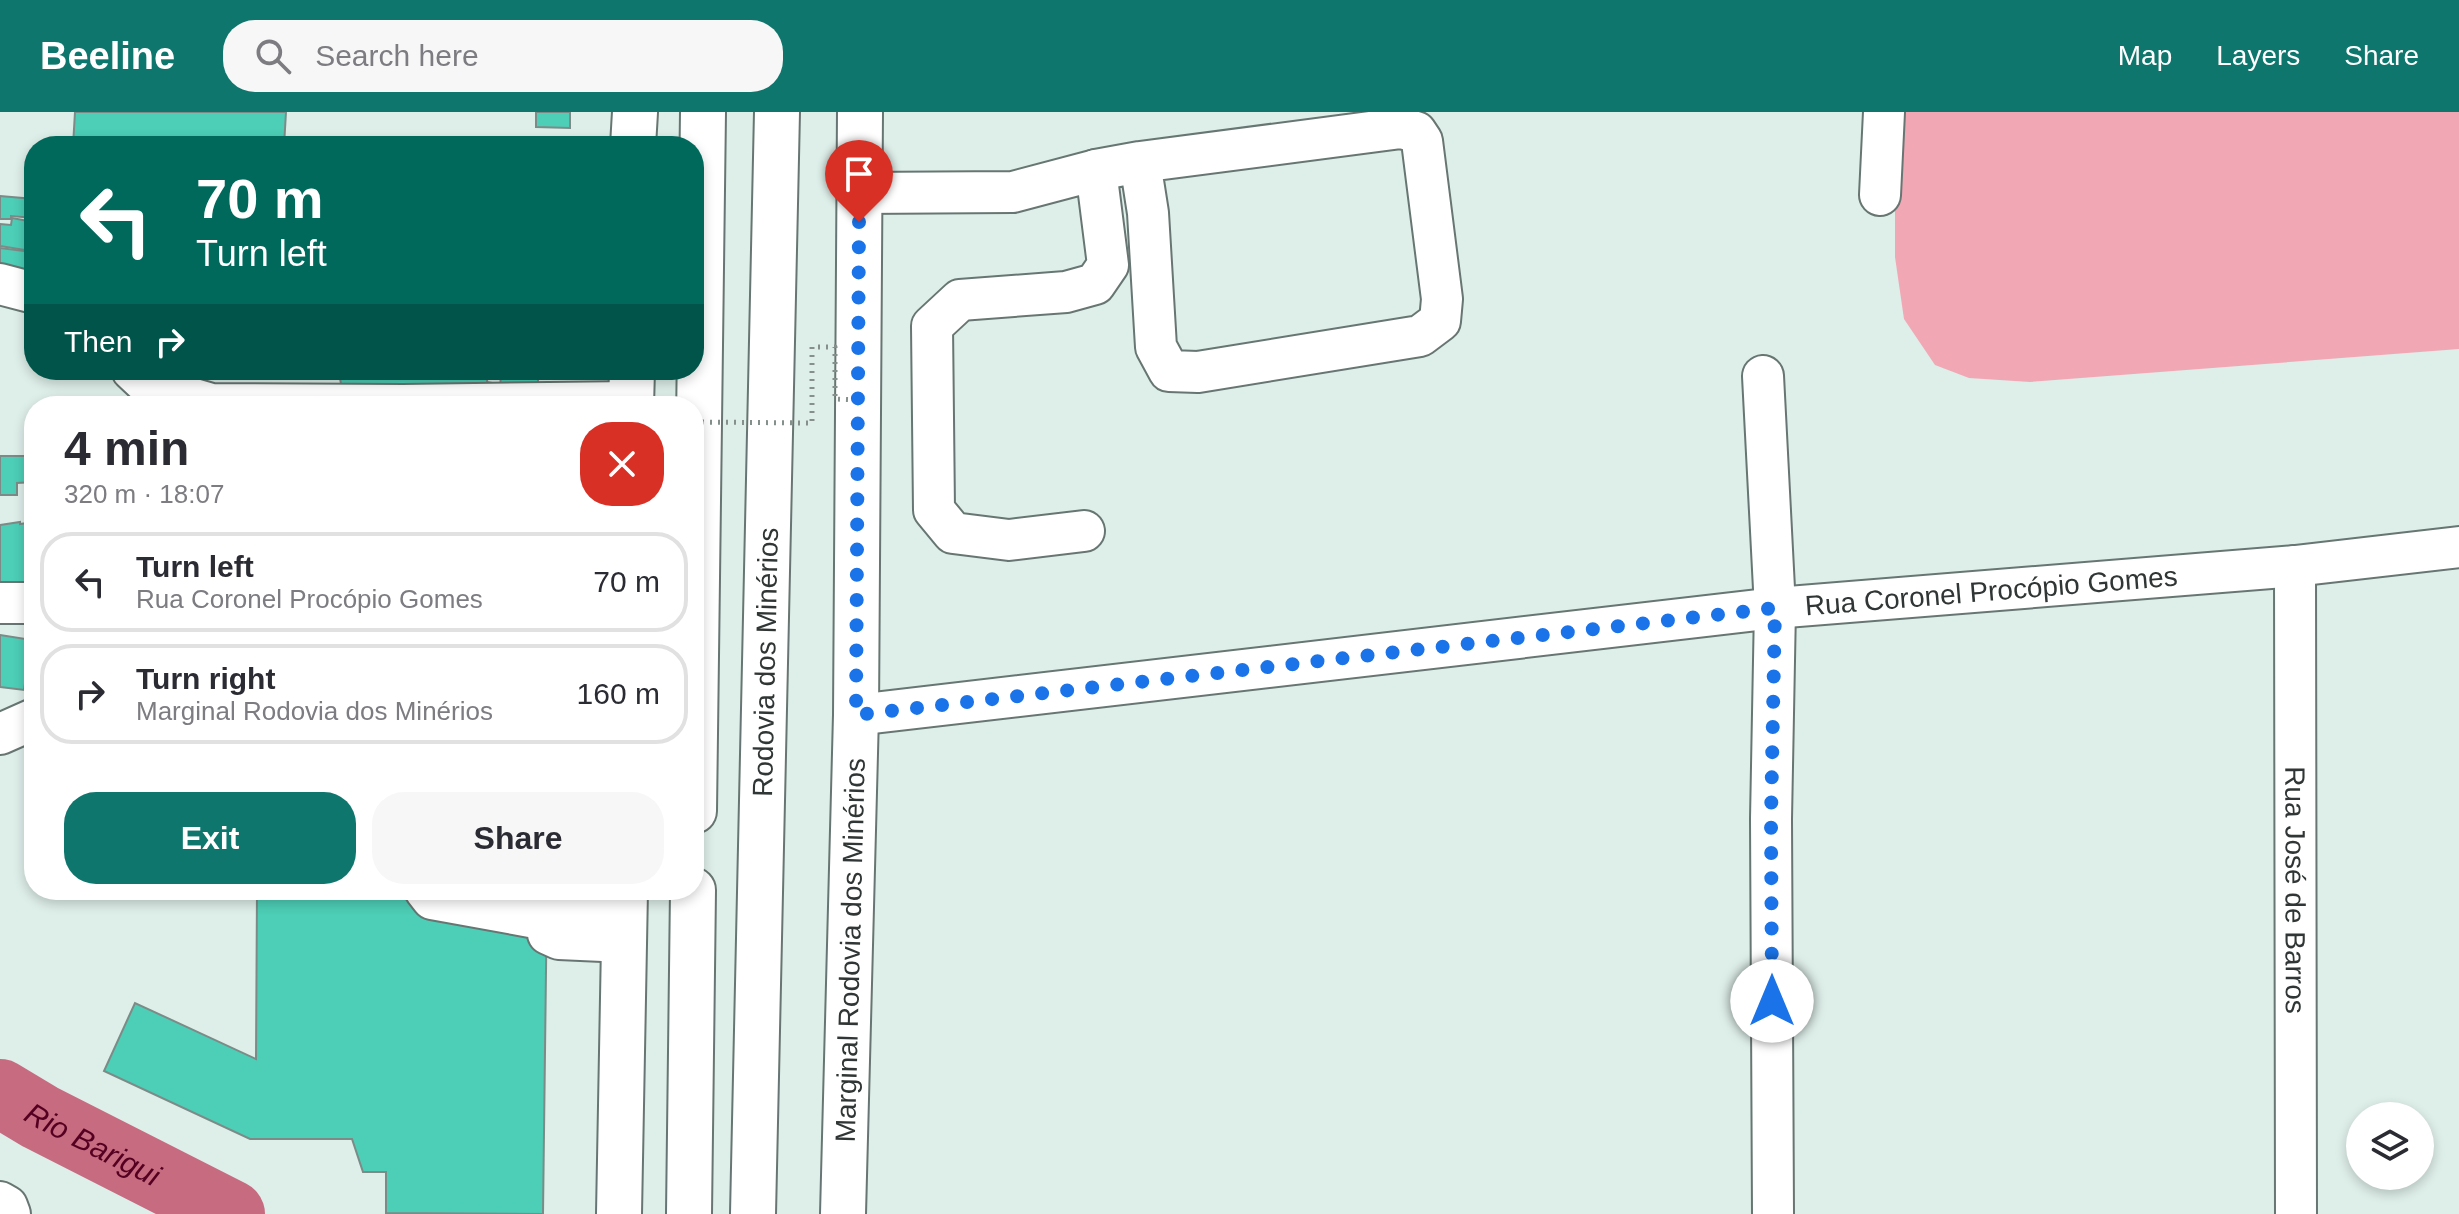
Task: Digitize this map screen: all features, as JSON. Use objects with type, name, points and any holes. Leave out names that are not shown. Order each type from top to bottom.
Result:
[{"type":"main road","points":[[634,136],[635,112]]},
{"type":"main road","points":[[703,112],[703,136]]},
{"type":"main road","name":"Rodovia dos Minérios","points":[[753,1214],[777,112]]},
{"type":"main road","name":"Marginal Rodovia dos Minérios","points":[[843,1214],[856,715],[860,112]]},
{"type":"main road","points":[[689,1214],[693,900]]},
{"type":"main road","points":[[619,1214],[625,914]]},
{"type":"street","points":[[1880,195],[1884,112]]},
{"type":"street","points":[[859,193],[1013,192],[1140,162],[1401,128],[1416,132],[1422,141],[1442,299],[1440,321],[1420,336],[1198,372],[1169,371],[1156,347],[1148,213],[1140,162]]},
{"type":"street","points":[[1084,531],[1009,540],[953,533],[934,510],[932,326],[960,300],[1066,292],[1095,284],[1108,265],[1096,170]]},
{"type":"street","points":[[0,284],[24,290]]},
{"type":"street","points":[[1763,376],[1775,608],[1771,819],[1773,1214]]},
{"type":"street","points":[[143,380],[149,386],[183,396]]},
{"type":"street","points":[[574,396],[631,393]]},
{"type":"street","name":"Rua Coronel Procópio Gomes","points":[[856,715],[1775,608],[2295,566],[2459,547]]},
{"type":"street","name":"Rua José de Barros","points":[[2295,566],[2296,1214]]},
{"type":"street","points":[[0,603],[24,603]]},
{"type":"street","points":[[0,734],[24,723]]},
{"type":"street","points":[[437,900],[547,920],[550,906],[625,914]]},
{"type":"street","points":[[0,1202],[7,1206],[10,1214]]},
{"type":"path","points":[[704,422],[812,423],[812,347],[835,347],[835,399],[859,400]]},
{"type":"shaded area","points":[[1895,112],[2459,112],[2459,349],[2030,382],[1969,378],[1935,365],[1904,319],[1895,257]]},
{"type":"building","points":[[75,112],[286,112],[285,136],[74,136]]},
{"type":"building","points":[[536,112],[570,112],[570,128],[536,127]]},
{"type":"building","points":[[0,196],[24,198],[24,217],[0,219]]},
{"type":"building","points":[[12,218],[24,220],[24,250],[0,246],[0,224],[11,225]]},
{"type":"building","points":[[0,248],[24,251],[24,272],[0,269]]},
{"type":"building","points":[[340,380],[487,380],[493,383],[493,391],[341,384]]},
{"type":"building","points":[[501,380],[538,380],[538,394],[500,393]]},
{"type":"building","points":[[0,456],[24,456],[24,483],[17,483],[17,495],[0,495]]},
{"type":"building","points":[[24,523],[24,591],[0,597],[0,525]]},
{"type":"building","points":[[0,635],[24,639],[24,690],[0,687]]},
{"type":"building","points":[[257,900],[547,900],[543,1214],[386,1213],[386,1172],[363,1172],[352,1139],[250,1139],[104,1071],[135,1003],[256,1059]]},
{"type":"waterway","name":"Rio Barigui","points":[[0,1093],[40,1117],[231,1214]]},
{"type":"route","points":[[859,222],[856,715],[1775,608],[1772,1001]]}]
